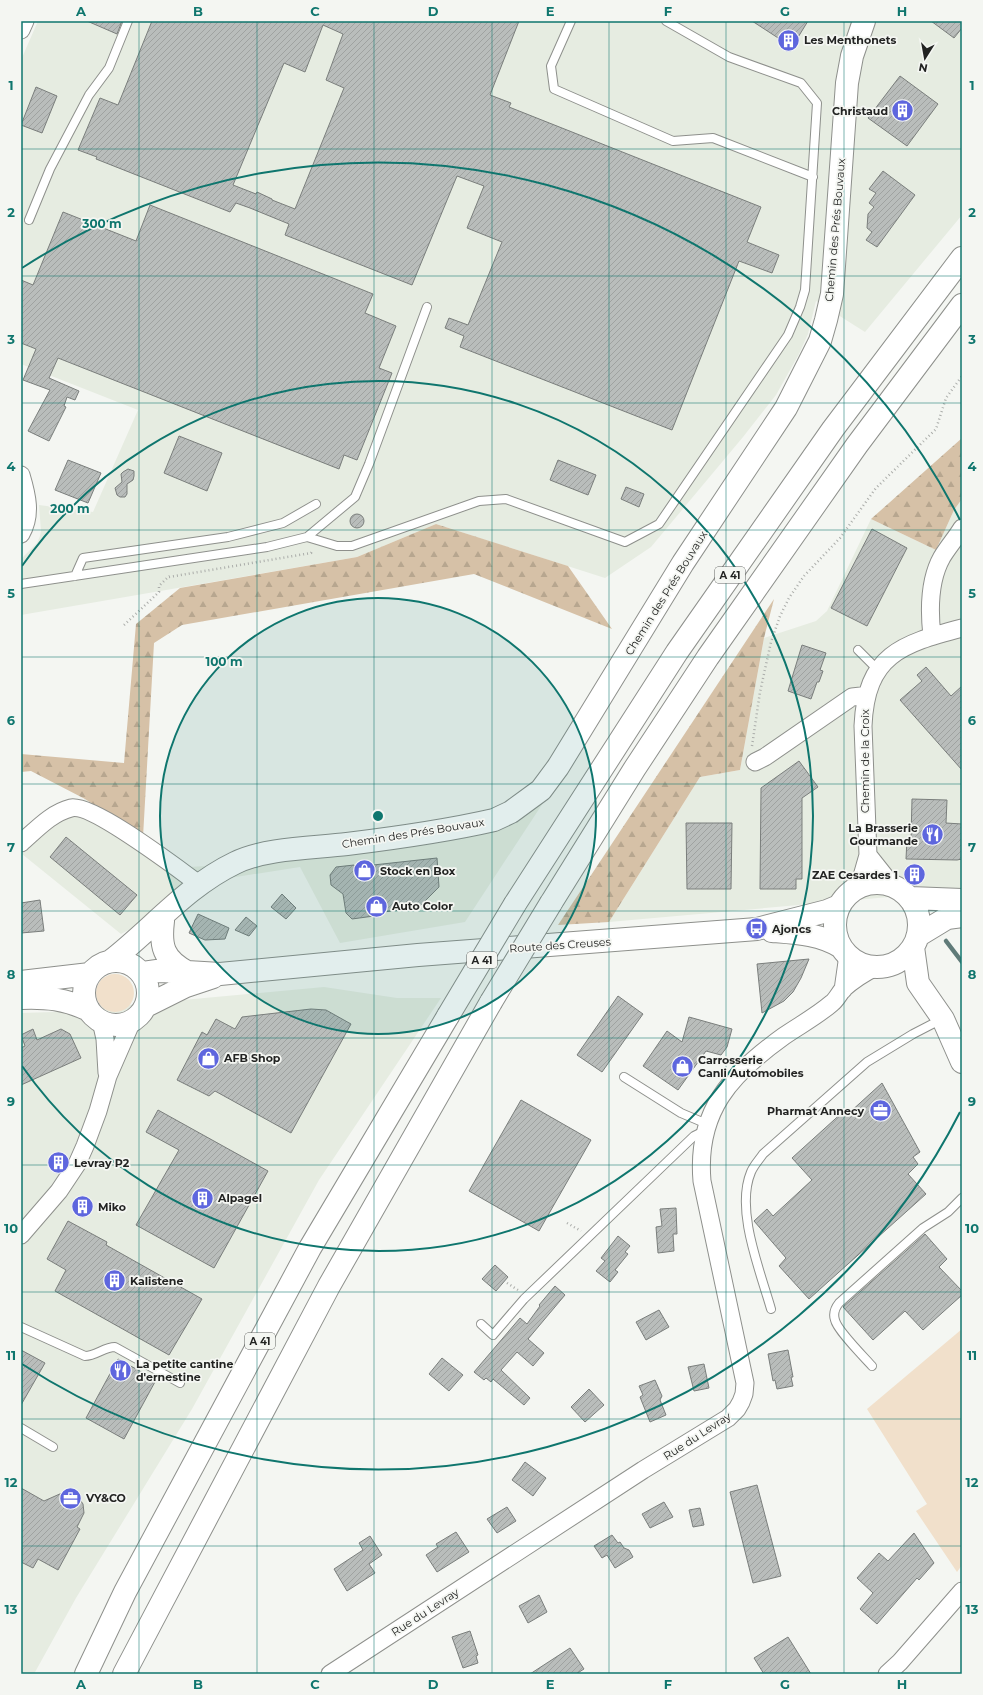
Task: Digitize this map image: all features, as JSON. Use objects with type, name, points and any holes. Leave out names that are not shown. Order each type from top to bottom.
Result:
[{"type":"main road","name":"Chemin des Prés Bouvaux","points":[[180,900],[200,884],[245,858],[264,854],[362,842],[494,820],[511,812],[541,790],[558,768],[683,563],[786,408],[820,341],[832,294],[847,83],[852,56],[864,21]]},
{"type":"main road","name":"A 41","points":[[86,1674],[125,1592],[310,1248],[515,904],[681,645],[833,429],[962,258]]},
{"type":"main road","name":"A 41","points":[[124,1674],[329,1286],[491,1002],[551,903],[635,768],[708,657],[857,445],[962,305]]},
{"type":"main road","points":[[918,983],[916,941],[920,922],[917,909],[910,898],[891,884],[879,882],[866,884],[855,889],[846,896],[839,906],[835,920],[836,934],[844,951],[860,963],[883,966],[918,983],[943,1019],[962,1062]]},
{"type":"main road","points":[[910,898],[962,900]]},
{"type":"main road","points":[[142,972],[151,939],[180,900]]},
{"type":"main road","points":[[95,1015],[85,1001],[84,992],[86,982],[90,974],[100,965],[112,960],[134,944],[180,900]]},
{"type":"main road","name":"Route des Creuses","points":[[757,929],[839,906]]},
{"type":"main road","points":[[883,966],[903,958],[916,941],[947,918],[962,916]]},
{"type":"main road","points":[[163,921],[161,939],[165,953],[176,966],[187,972]]},
{"type":"main road","name":"Route des Creuses","points":[[142,972],[157,971],[220,974],[418,955],[757,929],[812,934],[829,939],[844,951]]},
{"type":"main road","points":[[21,998],[56,998],[76,1004],[111,1025],[121,1025],[139,1014],[149,989],[142,972],[133,965],[123,961],[112,960]]},
{"type":"main road","points":[[21,982],[90,974]]},
{"type":"main road","name":"Route des Creuses","points":[[139,1014],[186,986],[220,974]]},
{"type":"street","points":[[21,30],[25,21]]},
{"type":"street","points":[[21,475],[28,500],[26,522],[21,534]]},
{"type":"street","points":[[932,636],[930,614],[934,580],[942,557],[962,528]]},
{"type":"street","name":"Chemin de la Croix","points":[[855,889],[862,876],[868,855],[863,742],[864,712],[866,697],[874,675],[899,650],[912,643],[962,628]]},
{"type":"street","points":[[755,762],[765,757],[852,697],[866,697]]},
{"type":"street","points":[[21,843],[54,814],[72,807],[87,810],[106,820],[200,884]]},
{"type":"street","points":[[868,855],[891,884]]},
{"type":"street","points":[[843,990],[844,951]]},
{"type":"street","name":"Rue du Levray","points":[[330,1674],[643,1470],[720,1423],[737,1409],[744,1394],[745,1383],[702,1181],[701,1157],[706,1128],[719,1100],[742,1070],[774,1044],[833,1003],[843,990],[862,974],[883,966]]},
{"type":"street","points":[[21,1235],[54,1197],[77,1164],[98,1111],[112,1057],[139,1014]]},
{"type":"street","points":[[95,1015],[112,1057]]},
{"type":"street","points":[[887,1674],[900,1662],[962,1591]]},
{"type":"lane","points":[[29,220],[50,169],[88,94],[109,68],[128,21]]},
{"type":"lane","points":[[571,21],[551,66],[554,89],[673,141],[713,138],[813,177]]},
{"type":"lane","points":[[308,537],[337,546],[352,546],[479,501],[506,499],[625,542],[659,524],[788,335],[800,307],[805,290],[817,103],[801,83],[729,57],[666,21]]},
{"type":"lane","points":[[21,584],[267,547],[308,537],[354,497],[369,464],[427,307]]},
{"type":"lane","points":[[75,576],[83,558],[228,537],[283,523],[316,504]]},
{"type":"lane","points":[[858,650],[878,670]]},
{"type":"lane","points":[[771,1309],[747,1224],[746,1207],[748,1181],[755,1165],[763,1154],[867,1062],[913,1034],[943,1019]]},
{"type":"lane","points":[[480,1324],[493,1335],[524,1299],[694,1136],[706,1128],[624,1077]]},
{"type":"lane","points":[[872,1366],[836,1324],[834,1313],[838,1303],[923,1228],[948,1212],[962,1198]]},
{"type":"lane","points":[[21,1327],[85,1356],[115,1347],[180,1383]]},
{"type":"lane","points":[[21,1428],[53,1447]]},
{"type":"path","points":[[755,762],[751,750],[771,642],[780,616],[804,576],[840,538],[876,488],[936,429],[946,398],[962,376]]},
{"type":"path","points":[[124,624],[159,592],[159,586],[169,577],[311,553],[321,542]]},
{"type":"path","points":[[167,562],[169,577]]},
{"type":"shaded area","points":[[38,21],[962,21],[962,215],[865,332],[816,301],[808,334],[799,354],[776,395],[651,547],[605,578],[436,524],[357,557],[21,615],[21,559],[37,543],[40,536],[39,505],[93,512],[138,410],[21,364],[21,60]]},
{"type":"shaded area","points":[[962,499],[962,931],[923,894],[609,922],[700,777],[740,770],[764,638],[816,621],[827,611],[871,519],[936,550],[954,510]]},
{"type":"shaded area","points":[[85,799],[188,867],[246,864],[481,835],[543,803],[465,922],[340,943],[300,867],[223,879],[121,934],[22,854]]},
{"type":"shaded area","points":[[115,974],[125,977],[131,983],[134,993],[131,1003],[125,1009],[115,1012],[105,1009],[99,1003],[96,993],[99,983],[105,977]]},
{"type":"shaded area","points":[[324,987],[397,998],[441,998],[319,1180],[192,1409],[76,1598],[34,1674],[21,1674],[21,1013],[53,1012]]},
{"type":"shaded area","points":[[962,1329],[962,1565],[957,1572],[916,1511],[927,1504],[867,1409]]},
{"type":"green space","points":[[962,438],[962,499],[954,510],[936,550],[871,519]]},
{"type":"green space","points":[[436,524],[568,566],[612,629],[474,574],[182,625],[154,643],[143,837],[85,799],[31,771],[21,772],[21,754],[124,763],[136,624],[180,588],[357,557]]},
{"type":"green space","points":[[774,599],[764,638],[740,770],[700,777],[609,922],[558,925]]},
{"type":"building","points":[[87,21],[122,21],[117,34]]},
{"type":"building","points":[[152,21],[519,21],[490,95],[511,103],[509,107],[761,207],[747,242],[779,255],[772,273],[739,261],[672,430],[460,347],[464,336],[445,328],[449,318],[468,325],[502,242],[467,228],[484,186],[457,176],[412,285],[285,235],[289,224],[250,208],[236,203],[230,212],[96,159],[97,157],[78,150],[100,98],[118,105]],"holes":[[[323,25],[343,34],[326,80],[344,88],[295,209],[257,192],[256,194],[233,185],[284,63],[305,72]]]},
{"type":"building","name":"Les Menthonets","points":[[752,21],[808,21],[792,47]]},
{"type":"building","points":[[931,21],[962,21],[962,28],[954,38]]},
{"type":"building","name":"Christaud","points":[[900,76],[938,104],[907,146],[868,118]]},
{"type":"building","points":[[36,87],[57,96],[42,133],[21,125]]},
{"type":"building","points":[[883,171],[915,195],[877,247],[866,240],[872,232],[867,228],[868,214],[874,207],[869,203],[876,193],[869,189]]},
{"type":"building","points":[[150,205],[373,294],[365,313],[396,326],[379,368],[392,373],[357,460],[344,455],[339,469],[58,358],[49,378],[79,391],[75,400],[67,397],[64,406],[66,407],[49,441],[28,431],[50,390],[23,380],[36,349],[21,343],[21,280],[33,285],[63,212],[136,241]]},
{"type":"building","points":[[179,436],[222,453],[207,491],[164,473]]},
{"type":"building","points":[[68,460],[101,473],[88,503],[55,490]]},
{"type":"building","points":[[558,460],[596,475],[588,495],[550,480]]},
{"type":"building","points":[[128,469],[134,471],[133,480],[127,484],[127,494],[125,497],[120,497],[117,495],[115,488],[122,482],[121,474]]},
{"type":"building","points":[[626,487],[644,494],[639,507],[621,499]]},
{"type":"building","points":[[354,514],[360,514],[364,518],[364,524],[360,528],[354,528],[350,524],[350,518]]},
{"type":"building","points":[[872,529],[907,548],[867,626],[831,608]]},
{"type":"building","points":[[802,645],[826,653],[820,670],[823,671],[811,699],[788,691]]},
{"type":"building","points":[[926,667],[951,696],[962,686],[962,770],[900,700],[922,681],[917,675]]},
{"type":"building","points":[[799,761],[818,787],[802,798],[802,879],[796,879],[796,889],[760,889],[761,788]]},
{"type":"building","points":[[912,799],[947,800],[946,823],[962,824],[962,859],[906,859],[907,839],[911,839]]},
{"type":"building","points":[[686,823],[732,823],[731,889],[687,889]]},
{"type":"building","points":[[66,837],[137,895],[120,915],[50,857]]},
{"type":"building","points":[[437,858],[439,887],[418,908],[374,913],[374,916],[352,919],[346,913],[343,894],[331,885],[330,875],[336,867],[354,865],[355,867]]},
{"type":"building","points":[[282,894],[296,908],[286,919],[271,907]]},
{"type":"building","points":[[40,900],[44,931],[21,933],[21,903]]},
{"type":"building","points":[[198,914],[229,928],[225,939],[205,940],[189,933]]},
{"type":"building","points":[[246,917],[257,926],[249,936],[235,930]]},
{"type":"building","points":[[809,959],[793,992],[784,1001],[762,1013],[757,964]]},
{"type":"building","points":[[618,996],[643,1014],[602,1072],[577,1055]]},
{"type":"building","points":[[311,1009],[326,1010],[351,1024],[291,1133],[215,1091],[209,1096],[177,1080],[202,1032],[207,1035],[216,1019],[235,1029],[242,1017]]},
{"type":"building","points":[[689,1017],[732,1029],[727,1047],[721,1055],[706,1051],[678,1090],[643,1066],[667,1031],[682,1042]]},
{"type":"building","points":[[33,1029],[37,1040],[61,1029],[70,1034],[81,1058],[21,1085],[21,1048],[25,1046],[21,1035]]},
{"type":"building","points":[[882,1083],[920,1152],[913,1157],[918,1164],[908,1174],[926,1194],[809,1299],[779,1266],[786,1258],[754,1221],[767,1209],[773,1216],[812,1180],[792,1158],[845,1110],[849,1113]]},
{"type":"building","points":[[521,1100],[591,1140],[539,1231],[469,1191]]},
{"type":"building","name":"Alpagel","points":[[158,1110],[268,1171],[214,1268],[136,1225],[179,1150],[146,1132]]},
{"type":"building","points":[[676,1208],[677,1234],[673,1234],[674,1251],[658,1253],[656,1227],[662,1226],[660,1209]]},
{"type":"building","name":"Kalistene","points":[[68,1221],[107,1242],[106,1245],[202,1299],[169,1355],[55,1291],[66,1270],[47,1259]]},
{"type":"building","points":[[925,1234],[947,1259],[939,1267],[962,1291],[962,1295],[923,1330],[905,1311],[873,1340],[843,1307]]},
{"type":"building","points":[[618,1236],[630,1246],[625,1252],[628,1254],[615,1270],[618,1272],[610,1282],[596,1271],[605,1261],[601,1258]]},
{"type":"building","points":[[495,1265],[508,1277],[496,1291],[482,1279]]},
{"type":"building","points":[[555,1286],[565,1295],[528,1339],[544,1353],[533,1366],[517,1352],[501,1370],[530,1398],[524,1405],[493,1379],[491,1382],[486,1378],[484,1380],[474,1372],[520,1318],[527,1324],[540,1306],[539,1305]]},
{"type":"building","points":[[659,1310],[669,1327],[646,1340],[636,1322]]},
{"type":"building","points":[[21,1350],[45,1363],[21,1405]]},
{"type":"building","points":[[788,1350],[793,1377],[791,1377],[793,1386],[777,1389],[775,1380],[773,1381],[768,1354]]},
{"type":"building","points":[[442,1358],[463,1375],[449,1391],[429,1374]]},
{"type":"building","points":[[118,1359],[156,1380],[124,1439],[86,1418]]},
{"type":"building","points":[[704,1364],[709,1388],[694,1391],[688,1367]]},
{"type":"building","points":[[655,1380],[662,1396],[660,1400],[666,1415],[650,1422],[640,1397],[643,1395],[639,1386]]},
{"type":"building","points":[[589,1389],[604,1405],[585,1422],[571,1407]]},
{"type":"building","points":[[525,1462],[546,1478],[533,1496],[512,1480]]},
{"type":"building","points":[[757,1485],[781,1576],[753,1583],[730,1492]]},
{"type":"building","points":[[21,1488],[44,1501],[62,1493],[76,1494],[83,1504],[84,1513],[77,1527],[80,1529],[58,1570],[38,1559],[33,1568],[21,1562]]},
{"type":"building","points":[[664,1502],[673,1517],[650,1528],[642,1514]]},
{"type":"building","points":[[507,1507],[516,1521],[497,1533],[487,1519]]},
{"type":"building","points":[[700,1508],[704,1525],[693,1527],[689,1510]]},
{"type":"building","points":[[456,1532],[469,1552],[437,1572],[426,1555],[438,1547],[436,1544]]},
{"type":"building","points":[[914,1533],[934,1563],[919,1580],[917,1578],[877,1624],[860,1609],[873,1593],[857,1578],[879,1553],[888,1561]]},
{"type":"building","points":[[612,1535],[618,1543],[620,1542],[624,1548],[629,1550],[633,1557],[615,1568],[607,1555],[602,1558],[594,1546]]},
{"type":"building","points":[[370,1536],[382,1555],[369,1564],[375,1573],[347,1591],[334,1569],[363,1550],[359,1543]]},
{"type":"building","points":[[539,1595],[547,1612],[528,1623],[519,1606]]},
{"type":"building","points":[[470,1631],[478,1655],[476,1656],[478,1663],[463,1668],[452,1637]]},
{"type":"building","points":[[788,1637],[811,1674],[764,1674],[754,1658]]},
{"type":"building","points":[[570,1648],[584,1669],[576,1674],[530,1674]]},
{"type":"waterway","points":[[946,941],[962,962]]},
{"type":"place","name":"Les Menthonets","points":[[789,40]]},
{"type":"place","name":"Christaud","points":[[903,111]]},
{"type":"place","name":"La Brasserie Gourmande","points":[[933,834]]},
{"type":"place","name":"Stock en Box","points":[[364,871]]},
{"type":"place","name":"ZAE Cesardes 1","points":[[914,875]]},
{"type":"place","name":"Auto Color","points":[[377,906]]},
{"type":"place","name":"Ajoncs","points":[[757,929]]},
{"type":"place","name":"AFB Shop","points":[[209,1058]]},
{"type":"place","name":"Carrosserie Canli Automobiles","points":[[683,1066]]},
{"type":"place","name":"Pharmat Annecy","points":[[880,1111]]},
{"type":"place","name":"Levray P2","points":[[58,1163]]},
{"type":"place","name":"Alpagel","points":[[202,1198]]},
{"type":"place","name":"Miko","points":[[82,1207]]},
{"type":"place","name":"Kalistene","points":[[115,1281]]},
{"type":"place","name":"La petite cantine d'ernestine","points":[[121,1370]]},
{"type":"place","name":"VY&CO","points":[[71,1498]]}]
